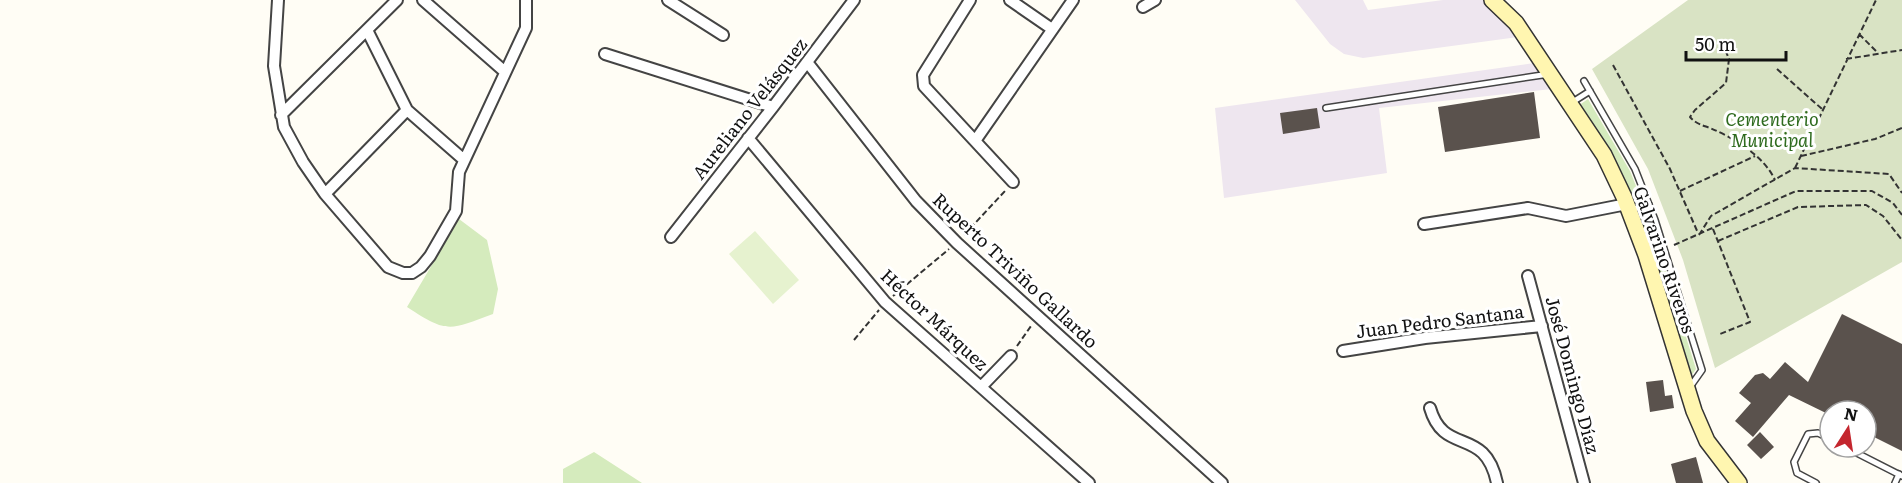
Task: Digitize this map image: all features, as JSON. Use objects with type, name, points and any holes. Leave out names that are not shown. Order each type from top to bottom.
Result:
[{"type":"street","points":[[278,0],[274,66],[281,115],[293,145],[326,194],[388,267],[396,271],[412,273],[430,256],[456,211],[457,178],[463,159],[526,28],[526,0]]},
{"type":"street","points":[[281,115],[398,0]]},
{"type":"street","points":[[423,0],[504,71]]},
{"type":"street","points":[[668,0],[723,35]]},
{"type":"street","name":"Aureliano Velásquez","points":[[671,237],[854,0]]},
{"type":"street","points":[[970,0],[923,75],[924,86],[1013,182]]},
{"type":"street","points":[[1010,0],[1052,28]]},
{"type":"street","points":[[975,141],[1073,0]]},
{"type":"street","points":[[1143,7],[1155,0]]},
{"type":"street","name":"Galvarino Riveros","points":[[1492,0],[1516,22],[1604,155],[1628,208],[1688,391],[1707,441],[1733,482]]},
{"type":"street","points":[[367,30],[407,110],[463,159]]},
{"type":"street","points":[[605,54],[773,107]]},
{"type":"street","name":"Ruperto Triviño Gallardo","points":[[807,62],[916,201],[957,243],[1222,483]]},
{"type":"street","points":[[326,194],[407,110]]},
{"type":"street","name":"Héctor Márquez","points":[[748,138],[885,302],[1089,483]]},
{"type":"street","points":[[1424,224],[1528,208],[1566,216],[1628,208]]},
{"type":"street","name":"José Domingo Díaz","points":[[1528,276],[1584,483]]},
{"type":"street","name":"Juan Pedro Santana","points":[[1343,351],[1425,338],[1542,326]]},
{"type":"street","points":[[981,387],[1011,356]]},
{"type":"street","points":[[1430,408],[1434,423],[1442,433],[1479,448],[1488,455],[1497,483]]},
{"type":"lane","points":[[1326,108],[1550,74]]},
{"type":"lane","points":[[1584,81],[1635,169],[1649,204],[1702,370],[1688,391]]},
{"type":"lane","points":[[1570,104],[1590,91]]},
{"type":"lane","points":[[1628,208],[1649,204]]},
{"type":"lane","points":[[1658,294],[1676,288]]},
{"type":"lane","points":[[1816,483],[1797,473],[1794,462],[1808,434],[1818,433]]},
{"type":"lane","points":[[1869,459],[1900,475],[1895,483]]},
{"type":"path","points":[[1699,235],[1711,216],[1795,168],[1846,58],[1876,0]]},
{"type":"path","points":[[1859,33],[1878,53]]},
{"type":"path","points":[[1722,42],[1729,59],[1726,83],[1690,117],[1695,123],[1735,141],[1770,168],[1775,180]]},
{"type":"path","points":[[1846,58],[1902,50]]},
{"type":"path","points":[[1613,65],[1680,191],[1699,235]]},
{"type":"path","points":[[1777,69],[1822,109]]},
{"type":"path","points":[[1801,156],[1875,139],[1902,128]]},
{"type":"path","points":[[1680,191],[1755,156]]},
{"type":"path","points":[[1795,168],[1889,174],[1902,193]]},
{"type":"path","points":[[854,340],[885,302],[957,243],[1013,182]]},
{"type":"path","points":[[1677,244],[1796,191],[1872,191],[1893,203],[1902,215]]},
{"type":"path","points":[[1718,241],[1797,207],[1866,205],[1883,216],[1902,240]]},
{"type":"path","points":[[1713,229],[1750,322],[1720,334]]},
{"type":"path","points":[[1011,356],[1038,316]]},
{"type":"shaded area","points":[[1295,0],[1363,0],[1368,10],[1443,0],[1484,0],[1512,25],[1518,37],[1363,58],[1344,54],[1330,44]]},
{"type":"shaded area","points":[[1534,63],[1552,89],[1379,108],[1387,173],[1224,198],[1215,108]]},
{"type":"green space","name":"Cementerio Municipal","points":[[1688,0],[1902,0],[1902,262],[1715,368],[1683,260],[1648,169],[1592,69]]},
{"type":"green space","points":[[1588,99],[1630,171],[1650,221],[1696,369],[1689,379],[1663,293],[1578,106]]},
{"type":"green space","points":[[459,219],[487,240],[498,289],[493,314],[466,324],[448,327],[431,321],[407,307]]},
{"type":"green space","points":[[755,231],[799,280],[773,304],[729,254]]},
{"type":"green space","points":[[594,452],[642,483],[563,483],[563,469]]},
{"type":"building","points":[[1534,92],[1540,138],[1445,152],[1438,107]]},
{"type":"building","points":[[1317,108],[1320,128],[1283,134],[1280,113]]},
{"type":"building","points":[[1842,314],[1902,344],[1902,451],[1878,439],[1878,399],[1818,399],[1818,409],[1789,395],[1753,437],[1735,421],[1751,403],[1739,393],[1755,375],[1763,373],[1770,379],[1785,362],[1808,382]]},
{"type":"building","points":[[1663,380],[1665,396],[1672,395],[1674,408],[1650,412],[1646,382]]},
{"type":"building","points":[[1760,432],[1774,447],[1761,459],[1747,445]]},
{"type":"building","points":[[1696,457],[1703,483],[1676,483],[1671,464]]}]
